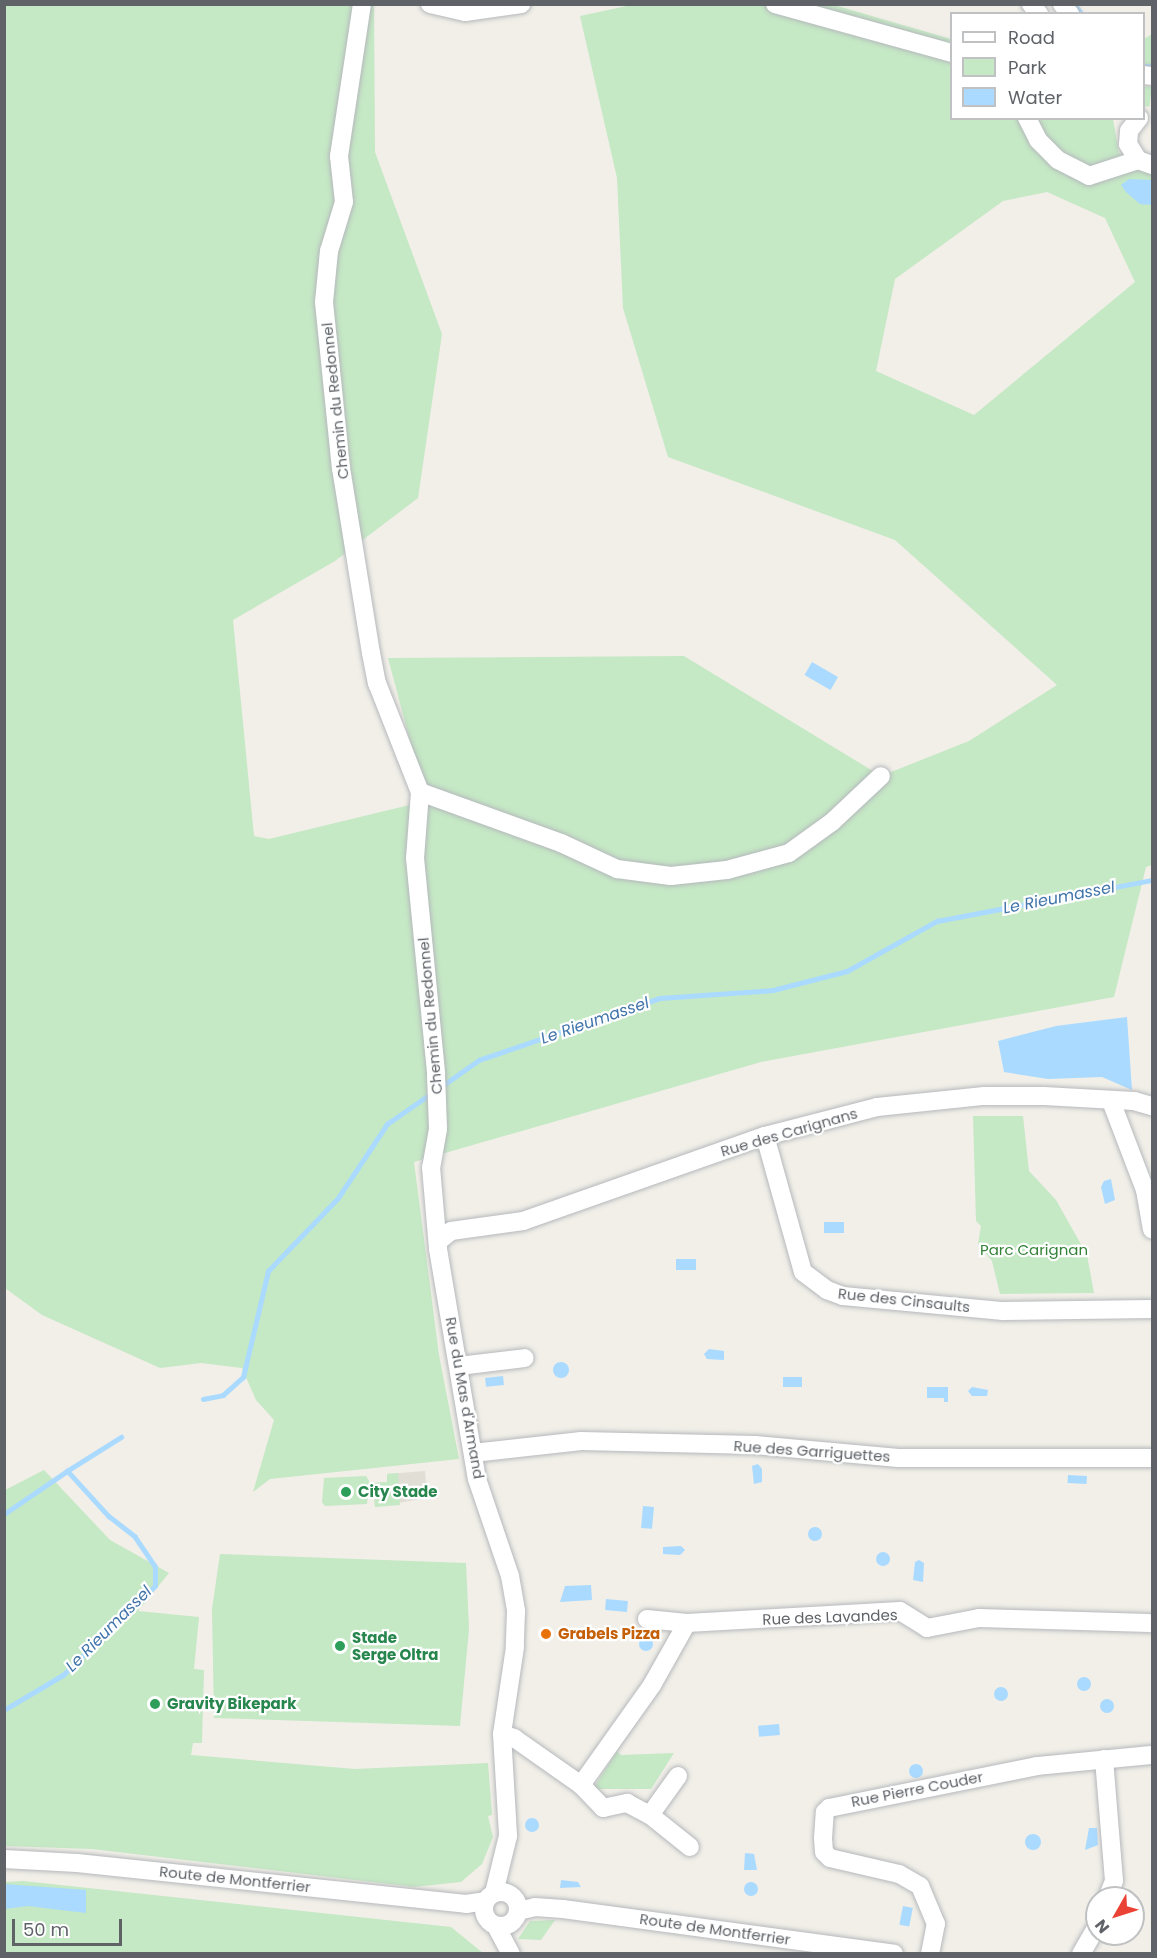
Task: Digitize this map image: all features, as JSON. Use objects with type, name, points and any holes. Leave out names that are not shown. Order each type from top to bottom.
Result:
[{"type":"street","name":"Chemin du Redonnel","points":[[362,4],[339,156],[344,202],[329,251],[324,302],[341,468],[371,653],[377,682],[420,792],[415,858],[436,1074],[438,1129],[431,1167],[440,1240]]},
{"type":"street","points":[[430,4],[465,12],[521,4]]},
{"type":"street","points":[[774,4],[950,53]]},
{"type":"street","points":[[1028,120],[1038,140],[1058,160],[1089,176],[1140,159],[1139,120]]},
{"type":"street","points":[[420,792],[561,843],[617,869],[671,876],[727,870],[789,853],[832,822],[881,776]]},
{"type":"street","name":"Rue des Carignans","points":[[440,1240],[451,1231],[523,1221],[765,1136],[877,1107],[926,1101],[1044,1096],[1152,1106]]},
{"type":"street","points":[[1111,1101],[1145,1190],[1152,1229]]},
{"type":"street","name":"Rue des Cinsaults","points":[[765,1136],[803,1272],[826,1290],[843,1296],[1003,1311],[1152,1309]]},
{"type":"street","name":"Rue du Mas d'Armand","points":[[440,1240],[477,1479],[510,1576],[516,1611],[515,1647],[502,1734],[508,1836],[502,1874],[505,1908]]},
{"type":"street","points":[[459,1366],[525,1358]]},
{"type":"street","name":"Rue des Garriguettes","points":[[473,1454],[580,1441],[755,1445],[898,1458],[1152,1458]]},
{"type":"street","name":"Rue des Lavandes","points":[[647,1619],[687,1623],[900,1611],[927,1628],[979,1618],[1152,1623]]},
{"type":"street","points":[[581,1785],[652,1685],[687,1623]]},
{"type":"street","points":[[502,1734],[514,1738],[581,1785],[603,1808],[627,1803],[650,1815],[690,1847]]},
{"type":"street","name":"Rue Pierre Couder","points":[[930,1953],[936,1924],[920,1886],[899,1874],[830,1858],[824,1852],[825,1812],[855,1800],[968,1778],[1104,1759],[1152,1755]]},
{"type":"street","points":[[1104,1759],[1114,1881],[1112,1886]]},
{"type":"street","points":[[650,1815],[678,1776]]},
{"type":"street","name":"Route de Montferrier","points":[[4,1859],[77,1863],[505,1908],[894,1953]]},
{"type":"street","points":[[505,1908],[510,1950]]},
{"type":"shaded area","points":[[425,1471],[427,1498],[375,1507],[373,1483],[387,1482],[387,1474]]},
{"type":"green space","points":[[636,4],[834,5],[950,39],[950,120],[1113,120],[1119,153],[1135,169],[1152,172],[1152,865],[1146,867],[1114,997],[761,1062],[414,1162],[439,1355],[459,1459],[270,1479],[253,1492],[274,1420],[256,1400],[242,1368],[201,1363],[160,1368],[42,1315],[5,1288],[5,5],[374,5],[375,152],[442,334],[418,498],[335,561],[233,620],[254,836],[269,839],[426,801],[388,658],[684,656],[881,776],[969,741],[1057,685],[895,540],[668,457],[623,308],[617,178],[580,16]],"holes":[[[1047,192],[1105,218],[1135,282],[974,415],[876,371],[895,279],[1003,201]]]},
{"type":"green space","points":[[1152,34],[1152,65],[1145,64],[1145,38]]},
{"type":"green space","points":[[1145,86],[1152,87],[1150,107],[1145,106]]},
{"type":"green space","name":"Parc Carignan","points":[[973,1116],[1023,1116],[1029,1171],[1056,1200],[1087,1255],[1094,1293],[1000,1294],[992,1261],[978,1244],[981,1226],[976,1221]]},
{"type":"green space","points":[[44,1470],[110,1540],[169,1573],[138,1611],[199,1617],[194,1669],[204,1670],[202,1743],[193,1743],[191,1755],[355,1769],[488,1763],[492,1815],[488,1816],[493,1837],[482,1864],[461,1882],[414,1887],[92,1849],[5,1846],[5,1490]]},
{"type":"green space","points":[[398,1473],[400,1505],[375,1507],[373,1483],[387,1482],[387,1474]]},
{"type":"green space","name":"City Stade","points":[[366,1476],[369,1481],[367,1504],[325,1506],[322,1502],[324,1478]]},
{"type":"green space","name":"Stade Serge Oltra","points":[[220,1554],[466,1563],[469,1629],[460,1726],[214,1718],[212,1609]]},
{"type":"green space","points":[[617,1751],[621,1755],[674,1753],[651,1789],[593,1789]]},
{"type":"green space","points":[[23,1881],[451,1927],[483,1953],[5,1954],[5,1882]]},
{"type":"green space","points":[[555,1920],[541,1940],[518,1939],[530,1921]]},
{"type":"water","points":[[1129,179],[1152,180],[1152,205],[1140,204],[1126,192],[1121,185]]},
{"type":"water","points":[[812,662],[838,677],[830,690],[804,675]]},
{"type":"water","points":[[1127,1017],[1132,1090],[1102,1077],[1048,1079],[1004,1072],[998,1041],[1056,1026]]},
{"type":"water","points":[[1111,1179],[1115,1200],[1105,1204],[1101,1187],[1104,1181]]},
{"type":"water","points":[[824,1222],[844,1222],[844,1233],[824,1233]]},
{"type":"water","points":[[676,1259],[696,1259],[696,1270],[676,1270]]},
{"type":"water","points":[[709,1349],[724,1351],[724,1360],[707,1359],[704,1354]]},
{"type":"water","points":[[561,1362],[569,1370],[561,1378],[553,1370]]},
{"type":"water","points":[[503,1376],[504,1385],[486,1387],[485,1378]]},
{"type":"water","points":[[783,1377],[802,1377],[802,1387],[783,1387]]},
{"type":"water","points":[[927,1387],[948,1387],[948,1402],[944,1402],[944,1398],[927,1398]]},
{"type":"water","points":[[972,1387],[988,1390],[987,1396],[972,1396],[968,1391]]},
{"type":"water","points":[[758,1464],[762,1469],[762,1482],[754,1484],[752,1466]]},
{"type":"water","points":[[1068,1475],[1087,1476],[1087,1484],[1068,1483]]},
{"type":"water","points":[[643,1506],[654,1507],[652,1529],[641,1528]]},
{"type":"water","points":[[815,1527],[820,1529],[822,1534],[820,1539],[815,1541],[810,1539],[808,1534],[810,1529]]},
{"type":"water","points":[[681,1546],[685,1550],[680,1555],[663,1554],[663,1547]]},
{"type":"water","points":[[883,1552],[888,1554],[890,1559],[888,1564],[883,1566],[878,1564],[876,1559],[878,1554]]},
{"type":"water","points":[[919,1560],[924,1563],[923,1582],[913,1580],[915,1562]]},
{"type":"water","points":[[591,1585],[592,1600],[560,1602],[565,1586]]},
{"type":"water","points":[[606,1599],[628,1601],[627,1612],[605,1610]]},
{"type":"water","points":[[646,1637],[651,1639],[653,1644],[651,1649],[646,1651],[641,1649],[639,1644],[641,1639]]},
{"type":"water","points":[[1084,1677],[1089,1679],[1091,1684],[1089,1689],[1084,1691],[1079,1689],[1077,1684],[1079,1679]]},
{"type":"water","points":[[998,1687],[1004,1687],[1008,1694],[1004,1701],[998,1701],[994,1697],[994,1691]]},
{"type":"water","points":[[1104,1699],[1110,1699],[1114,1706],[1110,1713],[1104,1713],[1100,1709],[1100,1703]]},
{"type":"water","points":[[779,1724],[780,1735],[759,1737],[758,1726]]},
{"type":"water","points":[[916,1764],[921,1766],[923,1771],[921,1776],[916,1778],[911,1776],[909,1771],[911,1766]]},
{"type":"water","points":[[532,1818],[537,1820],[539,1825],[537,1830],[532,1832],[527,1830],[525,1825],[527,1820]]},
{"type":"water","points":[[1089,1828],[1097,1828],[1098,1845],[1085,1850]]},
{"type":"water","points":[[1033,1834],[1041,1842],[1033,1850],[1025,1842]]},
{"type":"water","points":[[745,1853],[754,1854],[757,1870],[744,1870]]},
{"type":"water","points":[[561,1880],[578,1882],[581,1887],[560,1888]]},
{"type":"water","points":[[751,1882],[756,1884],[758,1889],[756,1894],[751,1896],[746,1894],[744,1889],[746,1884]]},
{"type":"water","points":[[5,1884],[86,1890],[86,1913],[28,1906],[5,1909]]},
{"type":"water","points":[[903,1906],[913,1908],[909,1927],[899,1925]]},
{"type":"waterway","points":[[1074,4],[1080,12]]},
{"type":"waterway","points":[[1145,66],[1152,66]]},
{"type":"waterway","name":"Le Rieumassel","points":[[442,1086],[479,1060],[660,998],[773,990],[847,971],[937,921],[1152,880]]},
{"type":"waterway","name":"Le Rieumassel","points":[[203,1399],[223,1395],[243,1377],[268,1271],[338,1198],[387,1124],[433,1092]]},
{"type":"waterway","name":"Le Rieumassel","points":[[4,1710],[63,1675],[155,1586],[155,1567],[135,1537],[109,1517],[67,1471],[121,1437]]},
{"type":"waterway","points":[[4,1514],[67,1471]]},
{"type":"place","name":"City Stade","points":[[346,1492]]},
{"type":"place","name":"Grabels Pizza","points":[[546,1634]]},
{"type":"place","name":"Stade Serge Oltra","points":[[340,1646]]},
{"type":"place","name":"Gravity Bikepark","points":[[155,1704]]}]
